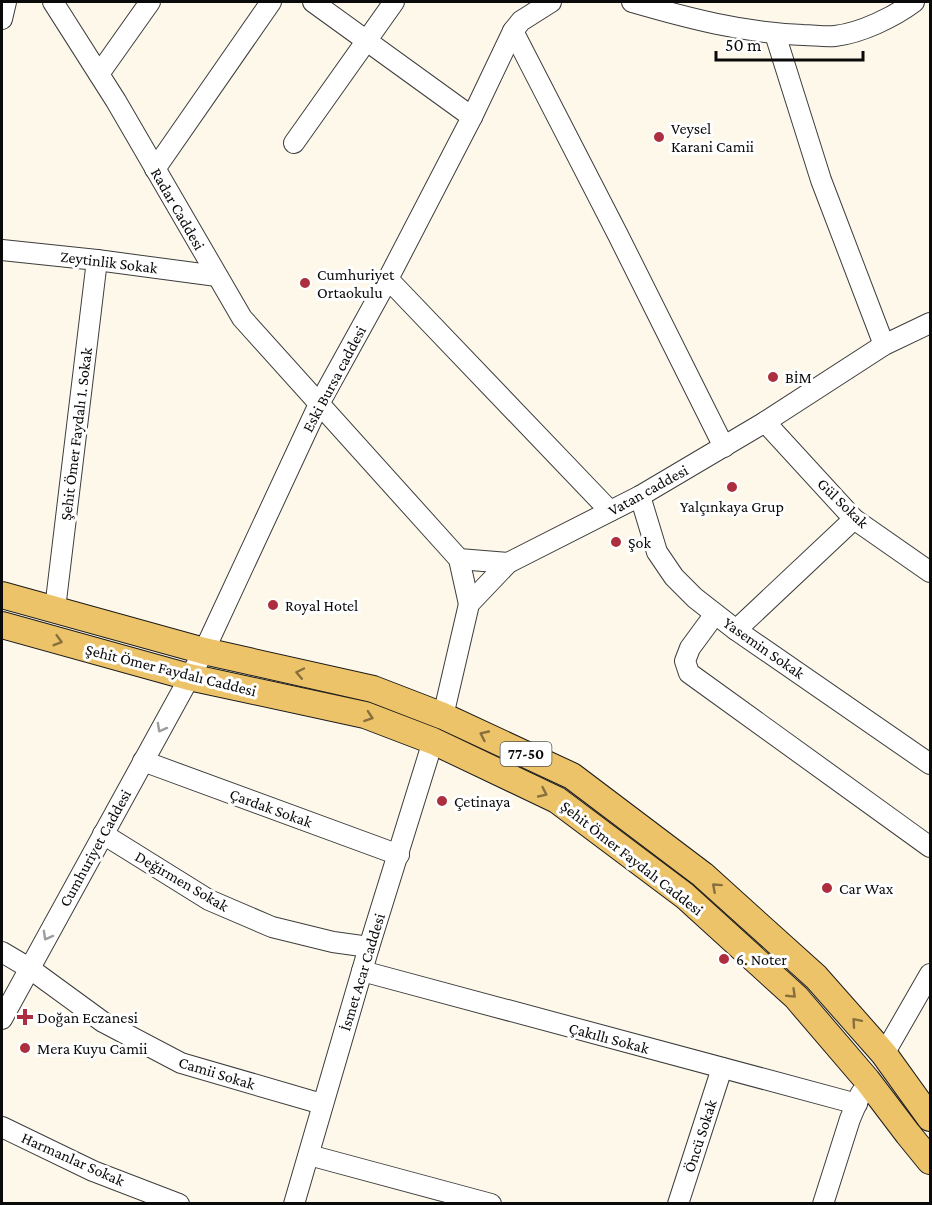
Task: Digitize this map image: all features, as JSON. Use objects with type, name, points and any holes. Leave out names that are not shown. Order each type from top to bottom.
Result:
[{"type":"main road","name":"Şehit Ömer Faydalı Caddesi","points":[[2,595],[204,651],[373,688],[443,716],[572,776],[703,875],[816,977],[884,1054],[930,1118]]},
{"type":"main road","name":"Şehit Ömer Faydalı Caddesi","points":[[2,625],[189,677],[365,715],[433,741],[557,800],[685,896],[796,997],[867,1080],[930,1161]]},
{"type":"main road","points":[[433,741],[443,716]]},
{"type":"street","points":[[2,19],[6,2]]},
{"type":"street","name":"Radar Caddesi","points":[[53,2],[99,74],[242,318],[459,559]]},
{"type":"street","points":[[99,74],[150,2]]},
{"type":"street","points":[[155,169],[271,2]]},
{"type":"street","points":[[313,2],[472,117]]},
{"type":"street","points":[[294,143],[394,2]]},
{"type":"street","name":"Eski Bursa caddesi","points":[[189,677],[204,651],[319,404],[388,279],[472,117],[513,31],[521,21],[551,2]]},
{"type":"street","points":[[632,2],[674,14],[775,34],[835,36],[865,28],[903,11],[914,2]]},
{"type":"street","points":[[513,31],[724,447]]},
{"type":"street","points":[[775,34],[821,180],[884,345]]},
{"type":"street","name":"Zeytinlik Sokak","points":[[2,250],[217,276]]},
{"type":"street","name":"Şehit Ömer Faydalı 1. Sokak","points":[[55,609],[97,260]]},
{"type":"street","points":[[388,279],[610,511]]},
{"type":"street","name":"Vatan caddesi","points":[[469,604],[508,563],[640,496],[765,422],[884,345],[930,323]]},
{"type":"street","name":"Gül Sokak","points":[[765,422],[854,519],[930,572]]},
{"type":"street","name":"Yasemin Sokak","points":[[640,496],[657,552],[674,577],[695,598],[736,630],[930,764]]},
{"type":"street","points":[[736,630],[854,519]]},
{"type":"street","points":[[443,716],[469,604],[459,559],[508,563]]},
{"type":"street","points":[[715,614],[690,648],[685,661],[689,674],[930,848]]},
{"type":"street","name":"Cumhuriyet Caddesi","points":[[2,1018],[189,677]]},
{"type":"street","name":"İsmet Acar Caddesi","points":[[294,1203],[369,947],[433,741]]},
{"type":"street","name":"Çardak Sokak","points":[[143,761],[399,855]]},
{"type":"street","name":"Değirmen Sokak","points":[[103,834],[208,900],[272,927],[333,942],[369,947]]},
{"type":"street","name":"Camii Sokak","points":[[2,952],[29,968],[103,1022],[181,1063],[322,1104]]},
{"type":"street","name":"Çakıllı Sokak","points":[[362,971],[856,1104]]},
{"type":"street","points":[[884,1054],[930,974]]},
{"type":"street","name":"Öncü Sokak","points":[[678,1203],[722,1068]]},
{"type":"street","points":[[823,1203],[850,1119],[867,1080]]},
{"type":"street","name":"Harmanlar Sokak","points":[[2,1127],[93,1171],[179,1203]]},
{"type":"street","points":[[309,1155],[491,1203]]},
{"type":"place","name":"Veysel Karani Camii","points":[[659,137]]},
{"type":"place","name":"Cumhuriyet Ortaokulu","points":[[305,283]]},
{"type":"place","name":"BİM","points":[[773,377]]},
{"type":"place","name":"Yalçınkaya Grup","points":[[732,487]]},
{"type":"place","name":"Şok","points":[[616,542]]},
{"type":"place","name":"Royal Hotel","points":[[273,605]]},
{"type":"place","name":"Çetinaya","points":[[442,801]]},
{"type":"place","name":"Car Wax","points":[[827,888]]},
{"type":"place","name":"6. Noter","points":[[724,959]]},
{"type":"place","name":"Doğan Eczanesi","points":[[25,1017]]},
{"type":"place","name":"Mera Kuyu Camii","points":[[25,1048]]}]
